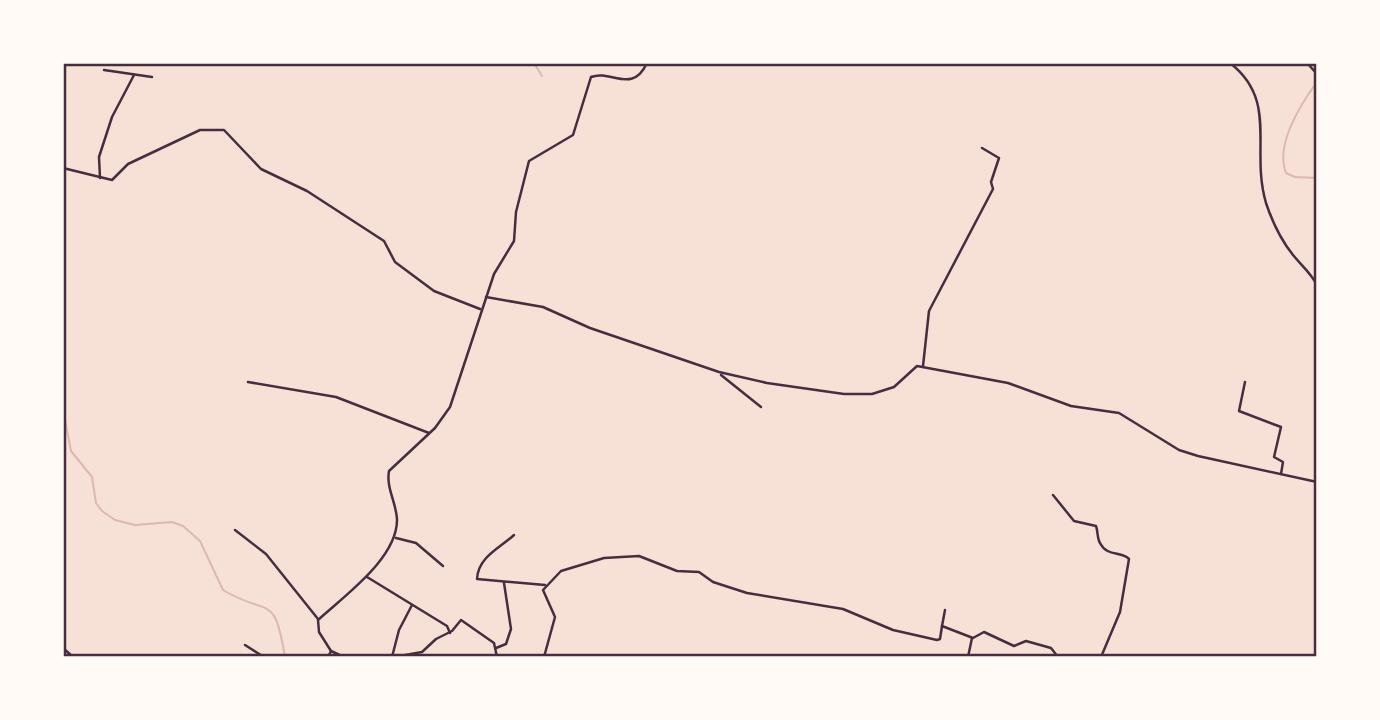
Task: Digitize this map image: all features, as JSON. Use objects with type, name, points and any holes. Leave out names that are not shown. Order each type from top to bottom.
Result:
[{"type":"street","points":[[318,620],[366,577],[394,538],[397,517],[389,491],[389,471],[429,433],[450,407],[480,309],[497,266],[514,241],[516,212],[529,161],[573,135],[591,77],[597,75],[627,80],[640,74],[646,63]]},
{"type":"street","points":[[1230,63],[1248,77],[1259,97],[1260,164],[1270,213],[1290,251],[1317,285]]},
{"type":"street","points":[[1307,63],[1317,74]]},
{"type":"street","points":[[104,70],[152,76]]},
{"type":"street","points":[[100,178],[99,157],[112,117],[134,75]]},
{"type":"street","points":[[63,168],[113,180],[125,165],[200,130],[224,130],[257,167],[307,191],[384,241],[395,262],[434,291],[480,309]]},
{"type":"street","points":[[923,366],[929,311],[993,190],[991,182],[999,158],[982,148]]},
{"type":"street","points":[[486,297],[543,307],[590,328],[719,372],[767,383],[863,394],[886,391],[915,367],[923,366],[1008,383],[1071,406],[1119,413],[1184,452],[1317,482]]},
{"type":"street","points":[[719,372],[761,407]]},
{"type":"street","points":[[248,382],[336,397],[429,433]]},
{"type":"street","points":[[1245,382],[1239,411],[1281,427],[1274,457],[1283,462],[1281,474]]},
{"type":"street","points":[[1053,495],[1074,521],[1096,526],[1100,543],[1108,552],[1125,555],[1129,559],[1129,575],[1120,612],[1101,657]]},
{"type":"street","points":[[235,530],[266,554],[318,620],[319,632],[331,651],[344,657]]},
{"type":"street","points":[[514,535],[494,549],[476,576],[480,581],[545,585]]},
{"type":"street","points":[[394,538],[416,543],[443,566]]},
{"type":"street","points":[[544,657],[555,617],[543,594],[545,585],[567,567],[604,558],[639,556],[677,571],[699,572],[713,582],[752,594],[849,610],[899,631],[938,640],[945,610]]},
{"type":"street","points":[[366,577],[447,626],[450,633]]},
{"type":"street","points":[[495,648],[507,643],[511,635],[504,583]]},
{"type":"street","points":[[412,605],[399,630],[393,657],[422,652],[436,639],[450,633],[463,620],[492,641],[497,657]]},
{"type":"street","points":[[942,626],[972,638]]},
{"type":"street","points":[[968,657],[972,638],[982,632],[1014,646],[1027,641],[1052,648],[1058,657]]},
{"type":"street","points":[[245,645],[264,657]]},
{"type":"street","points":[[63,648],[73,657]]},
{"type":"street","points":[[328,657],[331,651]]},
{"type":"waterway","points":[[534,63],[542,76]]},
{"type":"waterway","points":[[1317,82],[1291,125],[1284,150],[1286,173],[1295,177],[1317,178]]},
{"type":"waterway","points":[[63,409],[71,451],[92,477],[96,503],[102,511],[115,520],[135,525],[172,522],[183,526],[200,541],[223,590],[268,609],[273,614],[285,657]]}]
